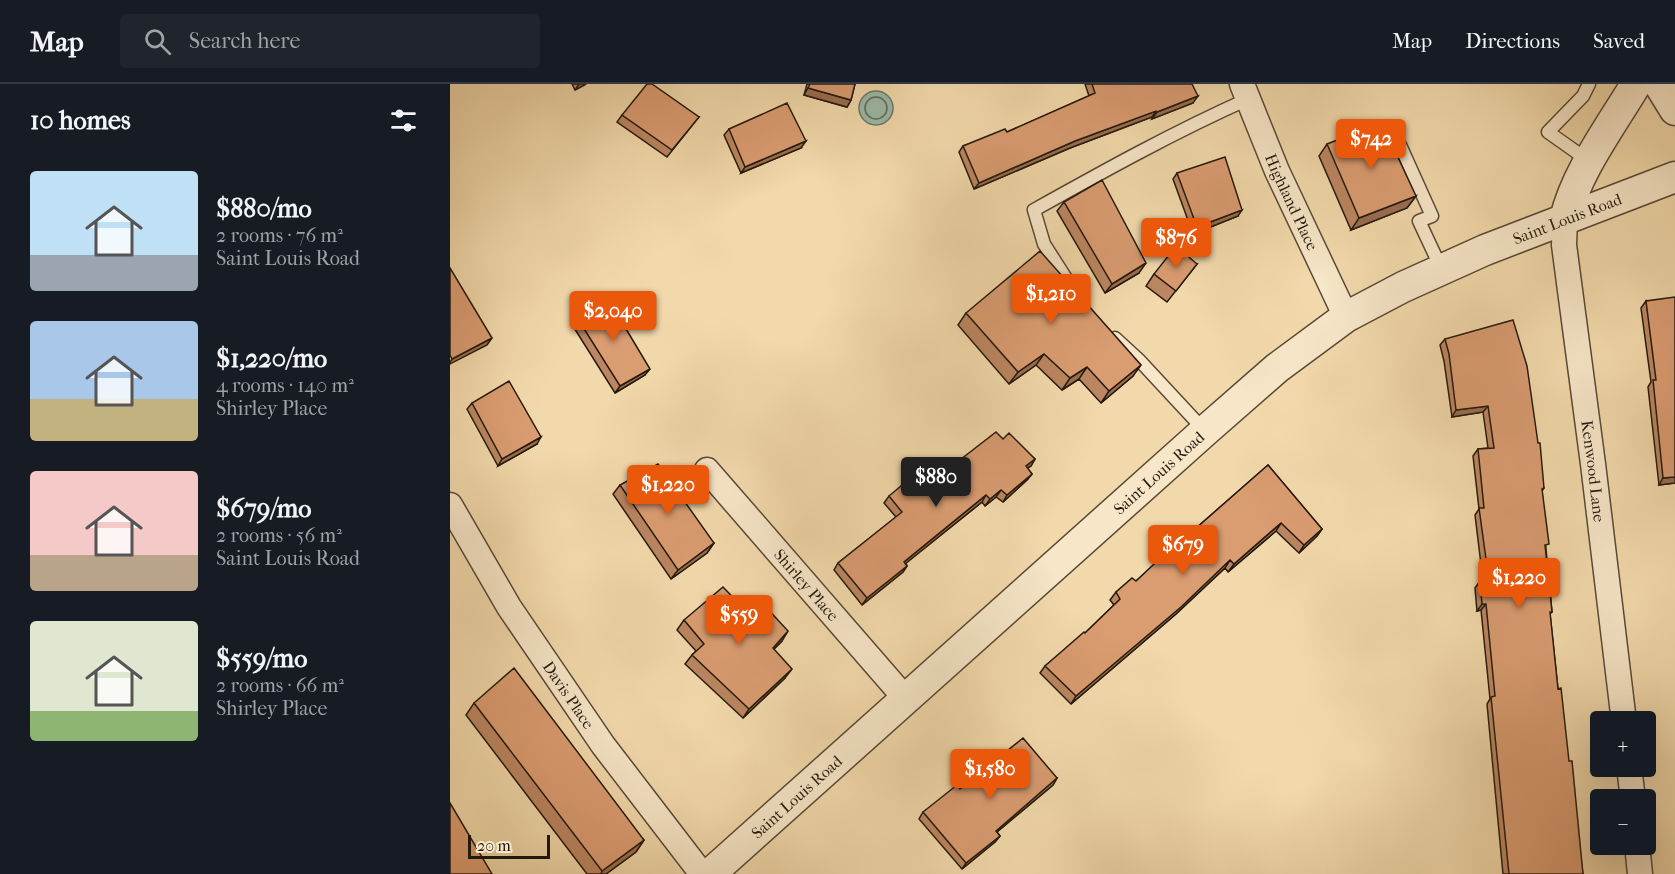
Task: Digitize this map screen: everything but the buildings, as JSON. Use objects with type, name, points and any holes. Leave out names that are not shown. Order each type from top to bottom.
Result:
[{"type":"street","points":[[1565,219],[1569,203],[1590,162],[1636,84]]},
{"type":"street","points":[[1659,84],[1675,110]]},
{"type":"street","name":"Highland Place","points":[[1245,92],[1276,171],[1346,317]]},
{"type":"street","name":"Saint Louis Road","points":[[710,874],[1205,431],[1277,368],[1346,317],[1402,287],[1485,250],[1675,177]]},
{"type":"street","name":"Kenwood Lane","points":[[1565,219],[1564,245],[1623,711]]},
{"type":"street","name":"Shirley Place","points":[[707,470],[905,698]]},
{"type":"street","name":"Davis Place","points":[[450,505],[509,607],[603,745],[702,874]]},
{"type":"street","points":[[1638,855],[1640,874]]},
{"type":"lane","points":[[1590,84],[1583,96],[1548,132],[1590,162]]},
{"type":"lane","points":[[1082,303],[1044,244],[1034,210],[1201,120],[1245,92]]},
{"type":"lane","points":[[1400,146],[1432,216],[1419,221],[1442,270]]},
{"type":"lane","points":[[1106,328],[1205,431]]},
{"type":"water","points":[[876,91],[888,96],[893,108],[888,120],[876,125],[864,120],[859,108],[864,96]]}]
